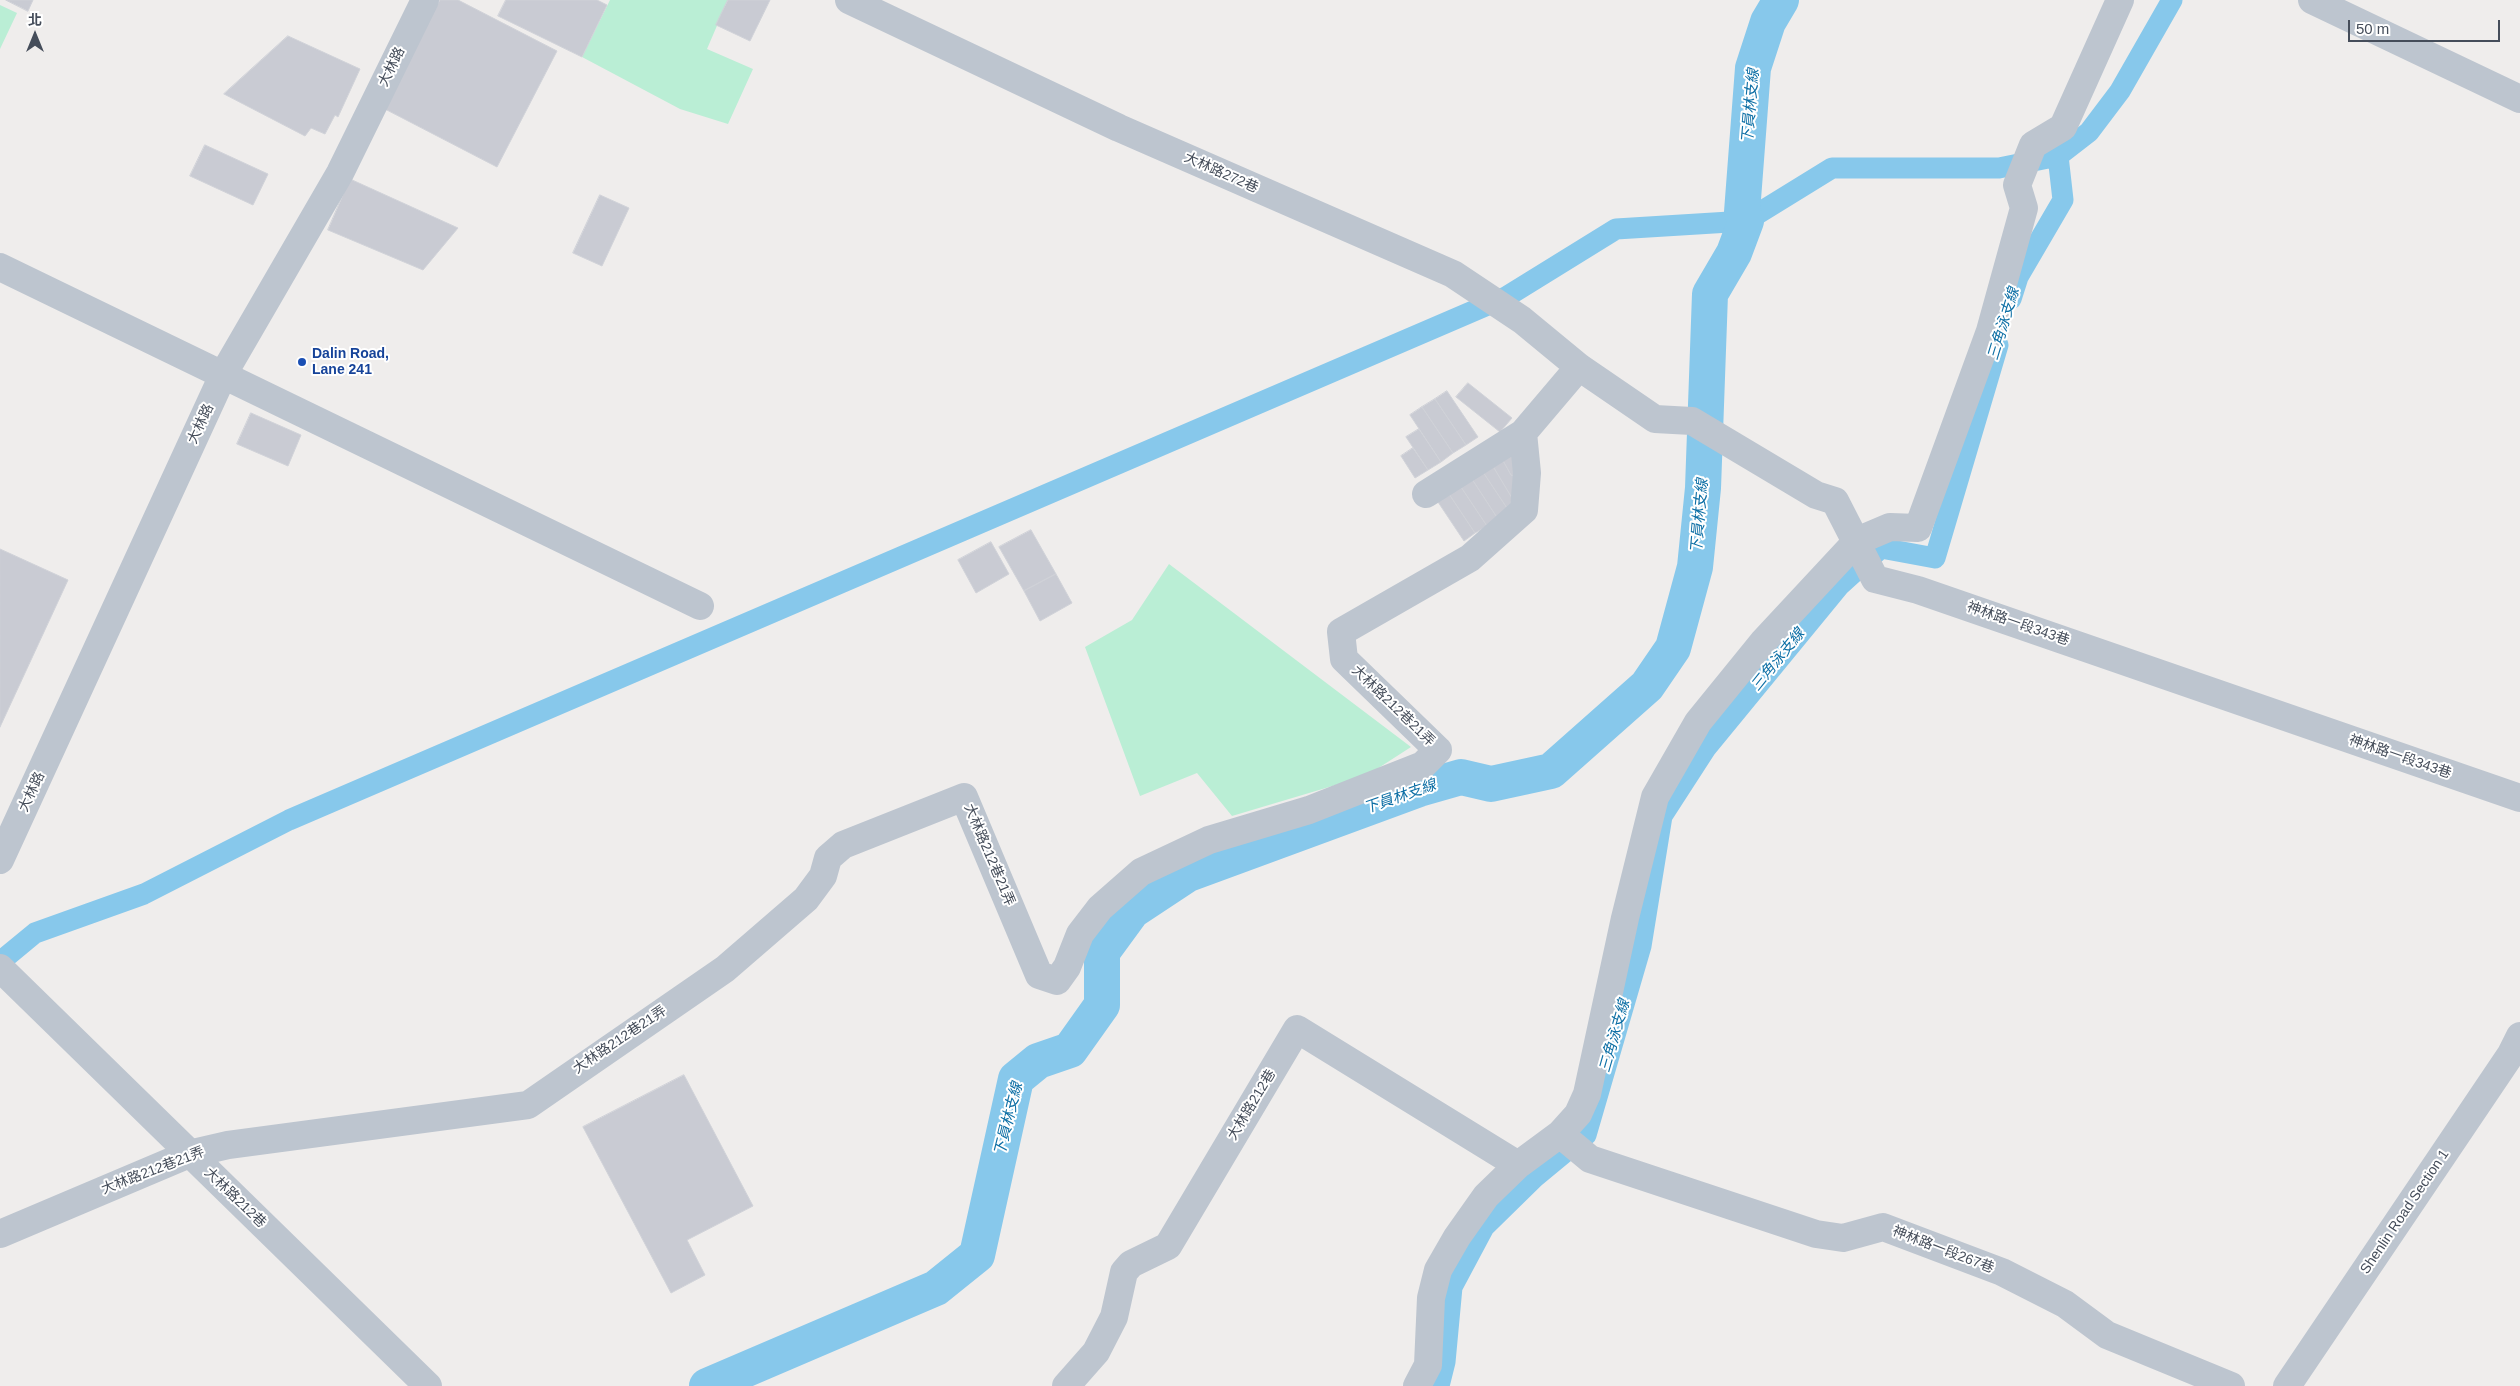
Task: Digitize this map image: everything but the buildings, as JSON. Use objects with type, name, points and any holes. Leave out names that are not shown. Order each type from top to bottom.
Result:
[{"type":"street","name":"大林路","points":[[0,860],[224,373],[340,173],[425,0]]},
{"type":"street","name":"大林路272巷","points":[[849,0],[1119,128],[1453,274],[1522,320],[1579,367]]},
{"type":"street","points":[[1418,1386],[1428,1365],[1431,1298],[1438,1270],[1457,1237],[1486,1196],[1518,1165],[1560,1134],[1578,1114],[1587,1094],[1625,918],[1655,797],[1698,722],[1764,642],[1857,541],[1890,527],[1918,528],[1990,331],[2024,208],[2017,185],[2033,145],[2063,127],[2120,0]]},
{"type":"street","points":[[2312,0],[2520,99]]},
{"type":"street","points":[[0,267],[224,373],[700,606]]},
{"type":"street","points":[[1426,494],[1523,433],[1579,367]]},
{"type":"street","name":"神林路一段343巷","points":[[1579,367],[1655,419],[1692,421],[1816,495],[1835,500],[1875,579],[1918,590],[2520,798]]},
{"type":"street","name":"大林路212巷21弄","points":[[0,1234],[190,1154],[228,1145],[528,1105],[725,969],[806,899],[823,876],[828,858],[843,845],[964,797],[1040,975],[1058,981],[1067,967],[1080,934],[1095,914],[1142,872],[1209,840],[1309,810],[1423,765],[1438,750],[1344,659],[1341,632],[1470,558],[1524,510],[1527,473],[1523,433]]},
{"type":"street","name":"大林路212巷","points":[[0,968],[428,1386]]},
{"type":"street","name":"大林路212巷","points":[[1066,1386],[1096,1352],[1114,1317],[1124,1272],[1131,1264],[1168,1246],[1297,1029],[1518,1165]]},
{"type":"street","name":"Shenlin Road Section 1","points":[[2287,1386],[2511,1054],[2520,1036]]},
{"type":"street","name":"神林路一段267巷","points":[[1560,1134],[1590,1159],[1816,1234],[1843,1238],[1883,1227],[2002,1272],[2066,1304],[2107,1335],[2231,1386]]},
{"type":"green space","points":[[610,0],[728,0],[707,49],[753,69],[728,124],[680,109],[582,57]]},
{"type":"green space","points":[[0,5],[17,13],[0,49]]},
{"type":"green space","points":[[1169,564],[1411,747],[1366,776],[1232,816],[1197,773],[1140,796],[1085,647],[1132,620]]},
{"type":"waterway","name":"下員林支線","points":[[707,1386],[936,1288],[977,1255],[1016,1079],[1038,1061],[1070,1050],[1102,1005],[1102,952],[1132,911],[1188,874],[1419,789],[1461,777],[1491,784],[1551,771],[1647,686],[1673,648],[1695,567],[1703,488],[1710,294],[1734,253],[1746,221],[1742,212],[1753,68],[1768,22],[1781,0]]},
{"type":"waterway","name":"三角泳支線","points":[[2011,299],[2018,277],[2063,200],[2058,156],[2089,132],[2120,91],[2172,0]]},
{"type":"waterway","points":[[0,962],[35,933],[144,894],[289,820],[1506,297],[1616,229],[1746,221],[1832,168],[1999,168],[2058,156]]},
{"type":"waterway","name":"三角泳支線","points":[[1439,1386],[1445,1362],[1452,1287],[1484,1227],[1534,1178],[1586,1135],[1641,946],[1662,816],[1706,748],[1839,586],[1881,548],[1935,558],[1998,345]]},
{"type":"place","name":"Dalin Road, Lane 241","points":[[302,362]]}]
